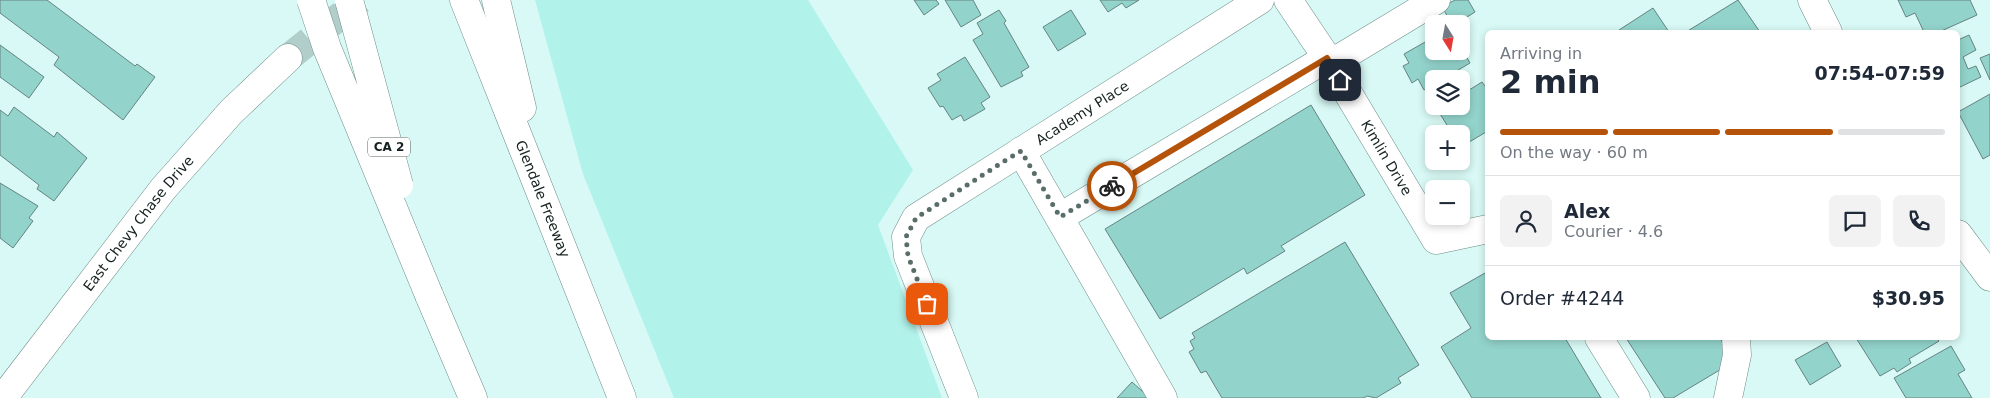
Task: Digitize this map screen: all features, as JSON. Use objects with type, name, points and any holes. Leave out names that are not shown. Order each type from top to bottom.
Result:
[{"type":"main road","points":[[311,0],[327,48],[429,295]]},
{"type":"main road","name":"CA 2","points":[[349,0],[429,295],[473,398]]},
{"type":"main road","name":"Glendale Freeway","points":[[464,0],[544,197],[622,398]]},
{"type":"main road","points":[[496,0],[544,197]]},
{"type":"main road","name":"Academy Place","points":[[964,398],[908,256],[906,237],[916,218],[1260,0]]},
{"type":"main road","name":"Kimlin Drive","points":[[1288,0],[1328,61],[1436,240],[1485,230]]},
{"type":"main road","points":[[1060,217],[1436,0]]},
{"type":"main road","points":[[1812,0],[1827,30]]},
{"type":"main road","name":"East Chevy Chase Drive","points":[[4,390],[168,182],[230,112],[288,58]]},
{"type":"main road","points":[[1021,151],[1163,398]]},
{"type":"main road","points":[[1960,237],[1990,277]]},
{"type":"main road","points":[[1600,340],[1636,398]]},
{"type":"main road","points":[[1728,398],[1737,355],[1736,340]]},
{"type":"shaded area","points":[[535,0],[808,0],[913,170],[878,225],[942,398],[674,398],[583,174]]},
{"type":"building","points":[[0,0],[47,0],[135,66],[137,64],[155,77],[123,120],[54,65],[59,57],[0,13]]},
{"type":"building","points":[[914,0],[936,0],[939,4],[924,15]]},
{"type":"building","points":[[945,0],[973,0],[981,15],[961,27]]},
{"type":"building","points":[[1100,0],[1139,0],[1126,8],[1122,3],[1108,12]]},
{"type":"building","points":[[1455,0],[1468,0],[1475,12],[1470,15],[1447,15],[1442,7]]},
{"type":"building","points":[[1738,0],[1759,30],[1689,30]]},
{"type":"building","points":[[1898,0],[1970,0],[1977,15],[1943,30],[1923,30],[1915,13],[1906,17]]},
{"type":"building","points":[[1653,8],[1668,30],[1619,30]]},
{"type":"building","points":[[999,10],[1006,21],[1004,23],[1029,67],[1021,72],[1023,76],[1001,87],[973,40],[983,34],[977,23]]},
{"type":"building","points":[[1071,10],[1086,34],[1058,51],[1043,27]]},
{"type":"building","points":[[1969,35],[1976,50],[1963,57],[1968,69],[1976,66],[1981,77],[1960,87],[1960,39]]},
{"type":"building","points":[[1425,42],[1425,60],[1468,60],[1470,63],[1458,70],[1425,70],[1424,90],[1418,79],[1412,83],[1403,66],[1409,63],[1404,54]]},
{"type":"building","points":[[0,45],[44,77],[29,98],[0,77]]},
{"type":"building","points":[[1990,54],[1990,80],[1980,58]]},
{"type":"building","points":[[965,57],[990,97],[981,103],[985,109],[964,121],[961,115],[952,120],[943,106],[940,107],[928,88],[941,80],[937,74]]},
{"type":"building","points":[[1482,82],[1485,86],[1485,133],[1470,142],[1470,125],[1447,125],[1441,115],[1470,115],[1470,89]]},
{"type":"building","points":[[1990,94],[1990,155],[1983,159],[1960,116],[1960,111]]},
{"type":"building","points":[[1311,105],[1365,195],[1281,246],[1285,251],[1247,274],[1244,268],[1160,319],[1105,229]]},
{"type":"building","points":[[14,107],[54,137],[57,132],[87,158],[54,201],[37,189],[39,185],[0,155],[0,110],[8,116]]},
{"type":"building","points":[[0,183],[38,206],[29,218],[33,221],[13,248],[0,238]]},
{"type":"building","points":[[1345,242],[1419,365],[1398,378],[1401,383],[1376,398],[1367,396],[1364,398],[1222,398],[1206,371],[1201,373],[1189,352],[1194,349],[1190,341],[1195,338],[1192,333]]},
{"type":"building","points":[[1485,273],[1485,340],[1566,340],[1601,398],[1472,398],[1441,347],[1471,328],[1450,293]]},
{"type":"building","points":[[1627,340],[1721,340],[1730,354],[1728,365],[1673,398],[1665,398]]},
{"type":"building","points":[[1857,340],[1939,341],[1909,359],[1911,363],[1897,372],[1894,368],[1880,376]]},
{"type":"building","points":[[1827,342],[1841,366],[1810,385],[1795,360]]},
{"type":"building","points":[[1951,346],[1965,370],[1958,374],[1972,398],[1906,398],[1894,378]]},
{"type":"building","points":[[1132,382],[1150,398],[1117,398]]},
{"type":"tunnel","points":[[288,58],[360,0]]},
{"type":"way so far","points":[[927,304],[908,256],[906,237],[916,218],[1006,160],[1021,151],[1060,217],[1112,186]]},
{"type":"route","points":[[1112,186],[1327,58],[1340,80]]}]
